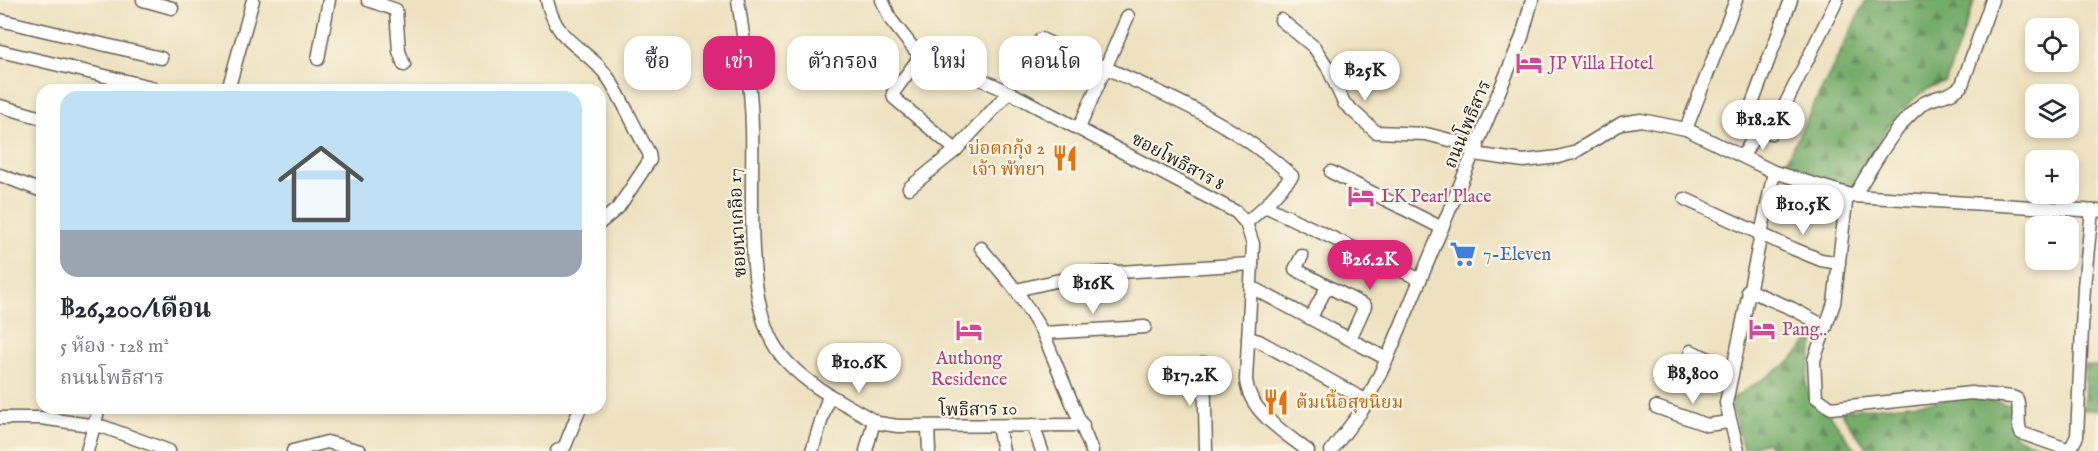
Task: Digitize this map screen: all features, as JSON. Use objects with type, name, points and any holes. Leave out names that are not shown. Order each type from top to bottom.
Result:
[{"type":"street","points":[[143,0],[172,8]]},
{"type":"street","points":[[230,84],[253,0]]},
{"type":"street","points":[[318,59],[329,0]]},
{"type":"street","points":[[368,0],[396,10],[399,51],[404,65]]},
{"type":"street","points":[[547,0],[551,18],[561,34],[610,80],[649,153],[650,159],[618,208],[606,217]]},
{"type":"street","name":"ซอยนาเกลือ 17","points":[[738,0],[752,114],[753,249],[764,320],[773,342],[788,363],[829,395],[874,421]]},
{"type":"street","name":"ซอยโพธิสาร 8","points":[[882,0],[900,34],[911,44]]},
{"type":"street","name":"ถนนโพธิสาร","points":[[1331,451],[1367,401],[1387,358],[1522,37],[1532,0]]},
{"type":"street","points":[[1686,129],[1736,0]]},
{"type":"street","points":[[1791,0],[1746,120],[1771,133],[1838,0]]},
{"type":"street","points":[[1281,20],[1314,47],[1328,68],[1344,104],[1376,132],[1426,134],[1476,150],[1524,161],[1558,158],[1573,153],[1622,123],[1641,120],[1686,129],[1774,172],[1850,195],[2095,211],[2084,286],[2077,436],[2070,450],[2021,433],[2018,427],[2020,407],[2017,399],[2012,397],[1971,393],[1831,408],[1816,397],[1814,387],[1814,360],[1834,303],[1850,195],[1891,137],[1911,114],[1924,103],[1956,92],[1962,85],[1992,0]]},
{"type":"street","points":[[1079,129],[1128,16]]},
{"type":"street","points":[[0,20],[161,58]]},
{"type":"street","points":[[0,51],[138,84]]},
{"type":"street","points":[[1102,68],[1175,100],[1234,132],[1278,163],[1292,176],[1246,223],[1253,244],[1246,380],[1249,394],[1278,427],[1308,451]]},
{"type":"street","points":[[911,69],[893,93],[894,98],[956,150]]},
{"type":"street","name":"ซอยโพธิสาร 8","points":[[987,82],[1236,212],[1246,223]]},
{"type":"street","points":[[909,188],[956,150],[1009,92]]},
{"type":"street","points":[[0,106],[36,116]]},
{"type":"street","points":[[1743,156],[1759,128]]},
{"type":"street","points":[[1331,172],[1442,228]]},
{"type":"street","points":[[1738,451],[1726,403],[1774,172]]},
{"type":"street","points":[[0,176],[36,188]]},
{"type":"street","points":[[1684,199],[1821,260],[1839,263]]},
{"type":"street","points":[[1265,206],[1419,279]]},
{"type":"street","points":[[981,248],[1016,290],[1043,333],[1092,451]]},
{"type":"street","points":[[1302,256],[1295,269],[1365,306],[1350,339]]},
{"type":"street","points":[[1016,290],[1086,274],[1252,264]]},
{"type":"street","points":[[1251,286],[1387,358]]},
{"type":"street","points":[[1311,317],[1327,287]]},
{"type":"street","points":[[1748,290],[1793,309],[1826,327]]},
{"type":"street","points":[[1043,333],[1145,327]]},
{"type":"street","points":[[1248,339],[1259,341],[1367,401]]},
{"type":"street","points":[[1691,351],[1732,369]]},
{"type":"street","points":[[1204,363],[1206,451]]},
{"type":"street","points":[[812,451],[829,395]]},
{"type":"street","points":[[1656,407],[1707,425],[1729,422]]},
{"type":"street","points":[[87,451],[97,414]]},
{"type":"street","points":[[564,449],[578,414]]},
{"type":"street","points":[[0,418],[41,418],[123,431],[168,451]]},
{"type":"street","points":[[866,451],[874,421]]},
{"type":"street","name":"โพธิสาร 10","points":[[874,421],[883,424],[928,428],[1083,425]]},
{"type":"street","points":[[1033,425],[1042,451]]},
{"type":"street","points":[[998,426],[1003,451]]},
{"type":"street","points":[[928,428],[929,451]]},
{"type":"street","points":[[294,451],[327,442],[360,451]]},
{"type":"green space","points":[[1866,0],[1975,0],[1946,81],[1914,99],[1901,111],[1878,141],[1849,189],[1782,169]]},
{"type":"green space","points":[[1816,332],[1806,384],[1810,399],[1831,416],[1856,451],[1770,451],[1767,442],[1743,449],[1730,400],[1790,362]]},
{"type":"green space","points":[[2085,365],[2098,366],[2098,410],[2084,410]]},
{"type":"green space","points":[[1970,398],[2011,404],[2013,436],[2055,451],[1869,451],[1840,411]]},
{"type":"place","name":"JP Villa Hotel","points":[[1529,63]]},
{"type":"place","name":"บ่อตกกุ้ง 2 เจ้า พัทยา","points":[[1065,158]]},
{"type":"place","name":"LK Pearl Place","points":[[1361,196]]},
{"type":"place","name":"7-Eleven","points":[[1463,254]]},
{"type":"place","name":"Pang..","points":[[1762,329]]},
{"type":"place","name":"Authong Residence","points":[[969,330]]},
{"type":"place","name":"ต้มเนื้อสุขนิยม","points":[[1276,402]]}]
